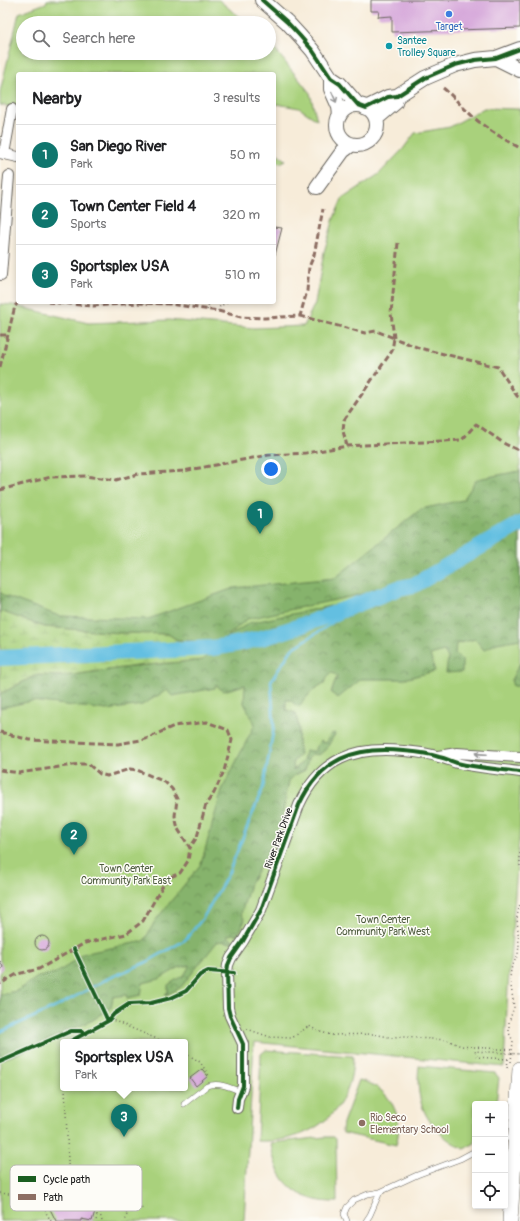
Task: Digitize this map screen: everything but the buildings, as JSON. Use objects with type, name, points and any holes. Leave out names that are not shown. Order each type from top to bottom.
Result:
[{"type":"main road","points":[[262,0],[300,36],[313,51],[331,78],[340,84],[362,106],[373,111],[376,119],[376,131],[372,139],[364,145],[346,141],[338,129],[337,124],[340,115],[339,107],[331,89],[331,78]]},
{"type":"main road","points":[[340,115],[350,106],[362,106],[388,97],[397,96],[425,78],[455,65],[475,60],[496,58],[520,48]]},
{"type":"main road","points":[[496,58],[520,70]]},
{"type":"main road","points":[[376,119],[395,103],[397,96]]},
{"type":"main road","points":[[317,187],[343,151],[346,141]]},
{"type":"main road","points":[[510,1221],[517,1155],[510,1137],[520,1069]]},
{"type":"street","points":[[12,109],[2,153],[16,156]]},
{"type":"street","points":[[1,275],[2,223],[9,176]]},
{"type":"street","name":"River Park Drive","points":[[237,1108],[243,1086],[244,1055],[243,1044],[239,1032],[230,1016],[228,1008],[228,965],[260,910],[305,791],[319,774],[342,757],[372,750],[393,750],[438,756],[457,763],[520,772]]},
{"type":"street","name":"River Park Drive","points":[[438,756],[457,752],[520,757]]},
{"type":"lane","points":[[184,1104],[207,1086],[214,1084],[226,1086],[241,1092]]},
{"type":"lane","points":[[347,1221],[344,1214],[347,1207],[354,1200],[368,1194],[380,1192],[472,1153]]},
{"type":"lane","points":[[366,1221],[380,1192]]},
{"type":"path","points":[[207,310],[209,304]]},
{"type":"path","points":[[218,311],[220,306],[224,304]]},
{"type":"path","points":[[520,853],[520,870]]},
{"type":"path","points":[[520,904],[516,918],[519,945],[518,954],[511,969],[510,979],[514,1007],[509,1022],[509,1033],[513,1040],[512,1050],[510,1069],[507,1069],[508,1059],[477,1056],[475,1051],[520,1054]]},
{"type":"path","points":[[107,1018],[114,1014]]},
{"type":"path","points":[[107,1018],[157,1039]]},
{"type":"path","points":[[239,1032],[250,1029],[270,1037],[292,1038],[308,1026],[320,1032],[332,1035],[374,1034],[393,1038],[403,1037],[447,1040],[461,1046],[512,1050]]},
{"type":"path","points":[[188,1055],[200,1062],[214,1084]]},
{"type":"path","points":[[65,1091],[68,1165]]},
{"type":"path","points":[[0,1193],[10,1194]]},
{"type":"path","points":[[45,1211],[51,1221]]},
{"type":"path","points":[[125,1221],[126,1213],[133,1211]]},
{"type":"path","points":[[96,1221],[99,1212]]},
{"type":"path","points":[[99,1212],[102,1221]]},
{"type":"green space","points":[[47,0],[219,0],[238,16],[18,16],[19,13],[46,3]]},
{"type":"green space","points":[[16,25],[16,60],[276,60],[276,51],[310,93],[317,120],[299,108],[277,104],[276,106],[276,72],[16,72],[16,108],[0,105],[0,92]]},
{"type":"green space","points":[[484,108],[520,109],[520,827],[508,987],[504,1067],[254,1042],[244,1221],[0,1221],[0,304],[12,305],[88,323],[169,320],[254,328],[304,326],[315,303],[324,252],[334,218],[342,199],[379,174],[403,149],[415,133],[450,127]]},
{"type":"green space","points":[[276,152],[286,160],[280,163],[276,162]]},
{"type":"green space","points":[[520,471],[520,522],[413,583],[247,619],[220,642],[212,643],[177,640],[168,634],[119,633],[44,627],[3,612],[0,613],[0,592],[5,596],[59,616],[148,619],[234,588],[335,578],[421,509],[463,500],[477,479]]},
{"type":"green space","points":[[520,528],[520,639],[497,643],[484,650],[475,639],[456,644],[455,654],[462,660],[462,672],[446,673],[448,658],[444,651],[430,655],[435,671],[404,679],[361,679],[338,698],[331,693],[337,676],[331,672],[324,683],[313,690],[298,707],[290,700],[286,700],[286,710],[296,713],[299,729],[298,743],[300,754],[293,762],[294,770],[303,761],[306,751],[316,751],[315,748],[320,741],[325,743],[331,734],[335,733],[335,735],[327,748],[319,755],[312,754],[308,759],[305,770],[295,775],[289,781],[280,828],[273,844],[250,884],[241,914],[245,920],[238,935],[232,934],[226,936],[234,941],[217,942],[181,987],[167,995],[165,994],[168,992],[168,985],[185,974],[190,965],[178,968],[159,979],[143,983],[141,995],[127,998],[126,995],[113,997],[111,1008],[93,1020],[17,1054],[0,1060],[0,994],[17,991],[38,977],[56,973],[69,965],[82,954],[144,941],[155,921],[201,864],[222,790],[255,724],[244,703],[245,685],[223,691],[216,685],[215,688],[172,696],[167,690],[142,705],[107,710],[32,701],[0,708],[0,694],[36,675],[64,676],[136,666],[203,660],[223,640],[249,623],[416,588]]},
{"type":"green space","points":[[3,612],[44,627],[119,633],[168,634],[177,640],[212,643],[220,642],[212,647],[0,657],[0,613]]},
{"type":"green space","points":[[220,643],[203,660],[136,666],[64,676],[36,675],[0,694],[0,659],[212,649]]},
{"type":"green space","points":[[520,663],[520,686],[513,686],[511,680]]},
{"type":"green space","points":[[266,1050],[353,1056],[351,1076],[345,1094],[337,1108],[325,1121],[311,1130],[294,1137],[257,1141],[261,1054]]},
{"type":"green space","points":[[419,1066],[495,1073],[499,1078],[496,1101],[472,1101],[472,1145],[464,1149],[452,1142],[433,1126],[426,1116],[422,1105],[418,1080]]},
{"type":"green space","points":[[359,1080],[370,1083],[379,1089],[392,1104],[398,1123],[396,1145],[343,1133],[343,1123]]},
{"type":"green space","points":[[334,1137],[336,1139],[337,1202],[311,1199],[300,1194],[283,1179],[273,1156],[271,1143]]},
{"type":"waterway","points":[[0,658],[212,648],[260,638],[307,624],[399,588],[414,585],[520,524]]},
{"type":"waterway","points":[[0,1032],[56,1007],[107,979],[147,962],[185,940],[203,918],[228,874],[263,788],[274,727],[271,681],[292,649],[335,621],[399,588]]},
{"type":"marked path","points":[[443,88],[480,123],[520,148]]},
{"type":"marked path","points":[[170,304],[218,311],[241,317],[265,318],[300,316],[307,291],[309,267],[314,255],[323,209]]},
{"type":"marked path","points":[[398,243],[391,313],[394,338],[419,348],[498,367],[517,396],[520,398]]},
{"type":"marked path","points":[[0,367],[15,306],[17,304]]},
{"type":"marked path","points":[[70,304],[93,306],[123,304]]},
{"type":"marked path","points":[[300,316],[365,333],[376,331],[394,338],[392,351],[344,420],[343,431],[347,446]]},
{"type":"marked path","points":[[0,335],[8,335]]},
{"type":"marked path","points":[[0,490],[51,477],[85,476],[116,480],[138,474],[183,471],[269,455],[306,453],[347,446],[462,440],[476,424],[505,444],[520,451]]},
{"type":"marked path","points":[[0,732],[30,740],[118,744],[146,739],[174,726],[207,722],[228,730],[232,740],[224,771],[214,793],[206,804],[197,837],[190,848]]},
{"type":"marked path","points":[[0,770],[19,773],[80,764],[88,764],[100,774],[107,776],[130,769],[137,770],[165,782],[172,789],[177,799],[175,816],[178,829],[190,848],[188,861],[180,873],[168,878],[143,921],[126,934],[85,943],[39,969],[17,974],[0,984]]},
{"type":"cycle path","points":[[262,0],[287,22],[300,36],[313,51],[331,78],[340,84],[358,105],[366,108],[388,97],[397,96],[425,78],[455,65],[475,60],[496,58],[520,49]]},
{"type":"cycle path","points":[[237,1108],[238,1099],[243,1086],[243,1044],[230,1016],[228,1008],[228,965],[261,910],[299,805],[307,789],[317,776],[328,766],[340,759],[354,754],[385,750],[408,751],[444,758],[465,765],[520,772]]},
{"type":"cycle path","points":[[74,949],[108,1021]]},
{"type":"cycle path","points":[[75,1039],[108,1021],[114,1014],[129,1004],[151,1003],[171,998],[186,991],[200,975],[208,971],[234,973]]},
{"type":"cycle path","points":[[0,1062],[71,1031],[82,1031],[84,1034]]},
{"type":"place","name":"Target","points":[[449,14]]},
{"type":"place","name":"Santee Trolley Square","points":[[389,46]]},
{"type":"place","name":"San Diego River","points":[[260,534]]},
{"type":"place","name":"Town Center Field 4","points":[[74,855]]},
{"type":"place","name":"Rio Seco Elementary School","points":[[362,1123]]},
{"type":"place","name":"Sportsplex USA","points":[[124,1137]]},
{"type":"park label","name":"Town Center Community Park East","points":[[126,874]]},
{"type":"park label","name":"Town Center Community Park West","points":[[383,924]]}]
